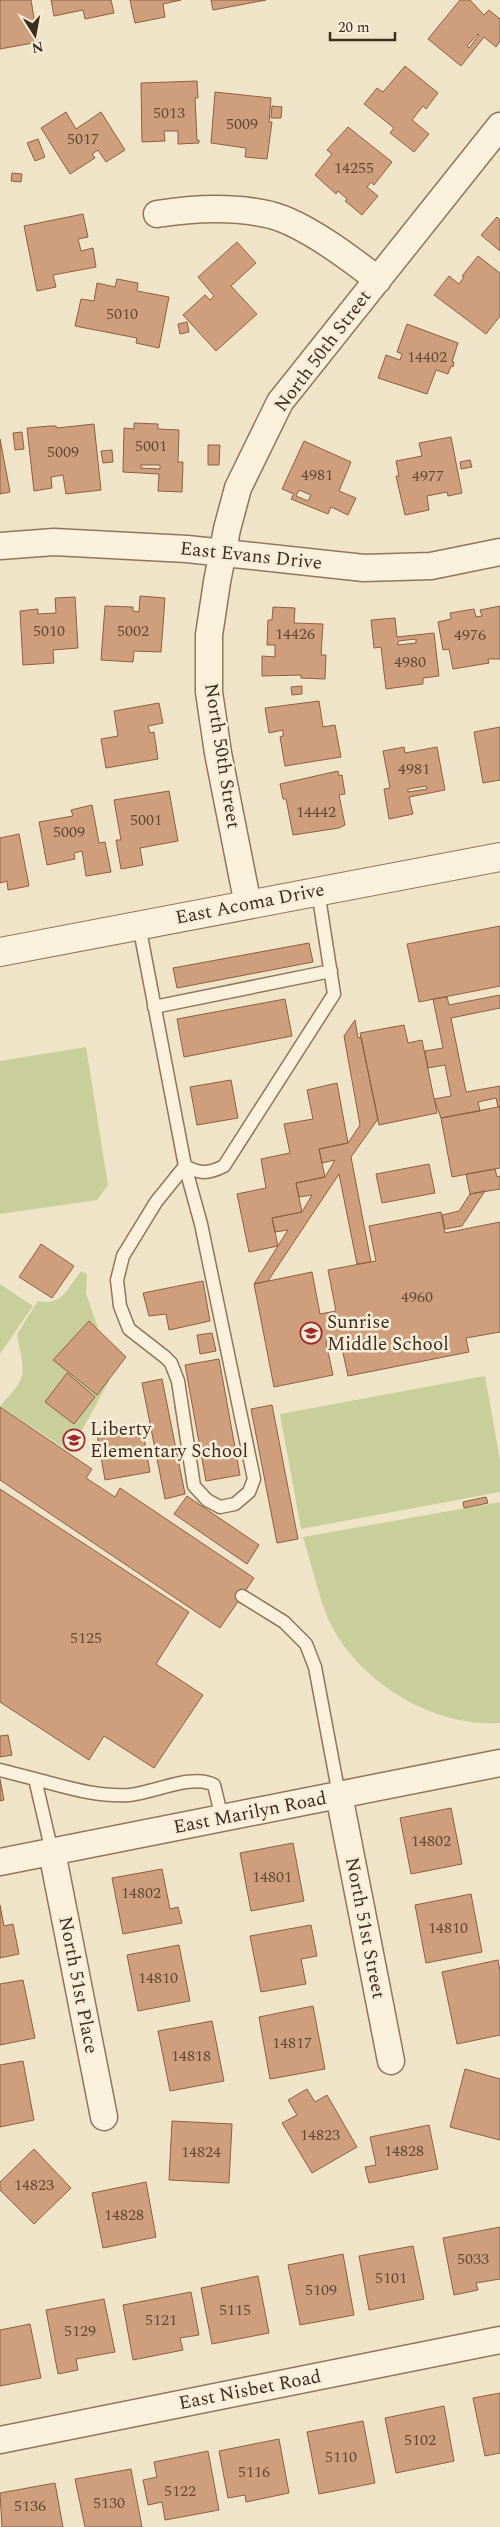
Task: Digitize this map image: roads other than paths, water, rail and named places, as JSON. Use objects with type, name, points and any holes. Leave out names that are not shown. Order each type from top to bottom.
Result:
[{"type":"street","name":"North 50th Street","points":[[248,905],[218,753],[209,692],[209,635],[222,553],[238,488],[280,402],[500,126]]},
{"type":"street","points":[[157,214],[193,209],[229,209],[272,216],[311,234],[378,280]]},
{"type":"street","name":"East Evans Drive","points":[[0,546],[54,542],[187,549],[364,568],[432,566],[500,552]]},
{"type":"street","name":"East Acoma Drive","points":[[0,952],[500,857]]},
{"type":"street","name":"East Marilyn Road","points":[[0,1862],[500,1763]]},
{"type":"street","name":"North 51st Street","points":[[339,1795],[391,2061]]},
{"type":"street","name":"North 51st Place","points":[[52,1852],[104,2117]]},
{"type":"street","name":"East Nisbet Road","points":[[0,2440],[500,2340]]},
{"type":"lane","points":[[185,1166],[196,1172],[210,1174],[224,1166],[334,994],[318,892]]},
{"type":"lane","points":[[139,926],[185,1166],[201,1224],[254,1479],[249,1492],[235,1504],[220,1507],[207,1500],[194,1486],[178,1381],[171,1363],[129,1329],[120,1306],[118,1280],[123,1256],[156,1202],[185,1166]]},
{"type":"lane","points":[[154,1007],[331,971]]},
{"type":"lane","points":[[242,1596],[284,1622],[306,1644],[315,1667],[339,1795]]},
{"type":"lane","points":[[0,1770],[104,1795],[130,1795],[192,1782],[207,1781],[214,1785],[222,1818]]},
{"type":"lane","points":[[35,1778],[52,1852]]},
{"type":"place","name":"Sunrise Middle School","points":[[311,1333]]},
{"type":"place","name":"Liberty Elementary School","points":[[74,1440]]}]
